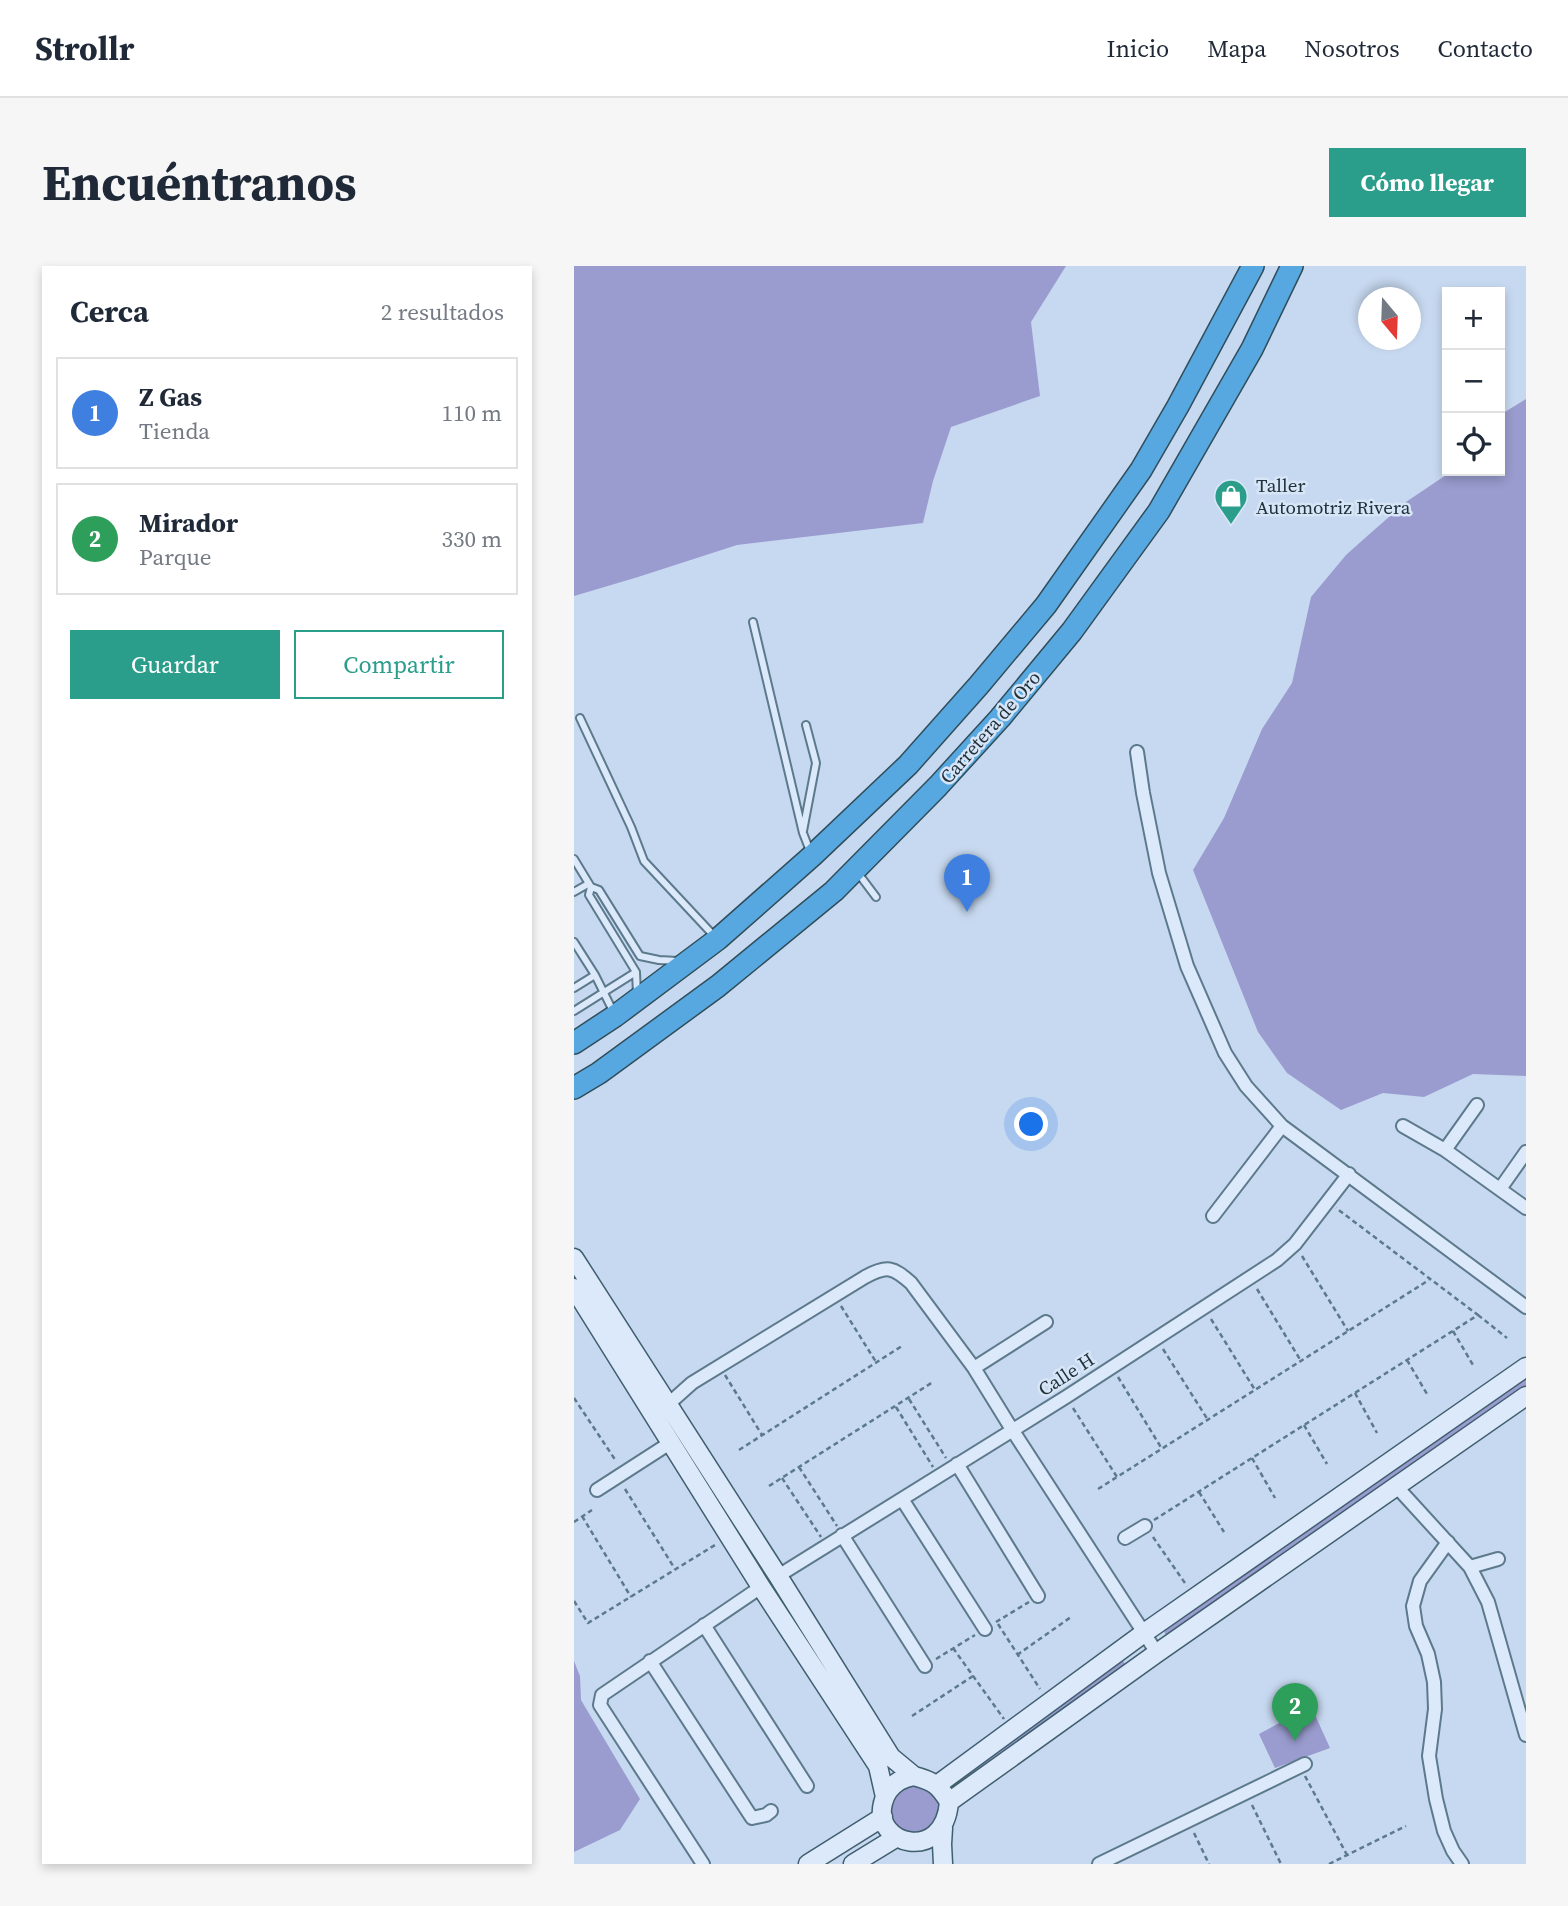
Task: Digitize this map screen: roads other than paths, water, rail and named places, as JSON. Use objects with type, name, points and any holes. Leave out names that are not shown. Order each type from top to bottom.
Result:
[{"type":"highway","name":"Carretera de Oro","points":[[574,1043],[615,1016],[718,939],[812,856],[908,765],[970,695],[1046,605],[1141,470],[1253,266]]},
{"type":"highway","name":"Carretera de Oro","points":[[574,1088],[599,1073],[719,986],[834,891],[938,786],[1000,718],[1072,631],[1159,510],[1252,349],[1292,266]]},
{"type":"highway","points":[[1141,470],[1146,484],[1152,489],[1174,486]]},
{"type":"highway","points":[[1100,530],[1115,524],[1124,527],[1130,535],[1131,549]]},
{"type":"street","points":[[1137,752],[1159,873],[1187,966],[1225,1053],[1246,1086],[1282,1126],[1526,1307]]},
{"type":"street","points":[[1445,1150],[1477,1105]]},
{"type":"street","points":[[1213,1216],[1282,1126]]},
{"type":"street","points":[[1404,1126],[1445,1150],[1526,1208]]},
{"type":"street","points":[[1500,1189],[1526,1152]]},
{"type":"street","name":"Calle H","points":[[778,1576],[1013,1431],[1277,1260],[1295,1244],[1349,1174]]},
{"type":"street","points":[[574,1258],[661,1410],[670,1443],[878,1766],[885,1797]]},
{"type":"street","points":[[661,1410],[692,1383],[719,1366],[879,1270],[890,1268],[911,1283],[974,1367],[1157,1653]]},
{"type":"street","points":[[576,1294],[778,1576],[891,1757],[914,1776],[937,1785],[949,1802],[947,1819],[937,1835],[919,1843],[903,1840],[853,1864]]},
{"type":"street","points":[[974,1367],[1046,1322]]},
{"type":"street","points":[[937,1785],[1144,1633],[1526,1367]]},
{"type":"street","points":[[949,1802],[1157,1653],[1526,1396]]},
{"type":"street","points":[[597,1490],[670,1443]]},
{"type":"street","points":[[954,1466],[1038,1596]]},
{"type":"street","points":[[1396,1486],[1470,1567],[1488,1602],[1526,1735]]},
{"type":"street","points":[[902,1499],[990,1625]]},
{"type":"street","points":[[1125,1538],[1145,1525]]},
{"type":"street","points":[[842,1535],[925,1666]]},
{"type":"street","points":[[1448,1542],[1420,1581],[1413,1606],[1416,1626],[1428,1654],[1434,1682],[1435,1709],[1429,1756],[1436,1800],[1444,1831],[1462,1864]]},
{"type":"street","points":[[1470,1567],[1497,1559]]},
{"type":"street","points":[[696,1862],[600,1705],[602,1695],[778,1576]]},
{"type":"street","points":[[704,1625],[807,1786]]},
{"type":"street","points":[[650,1661],[752,1818],[772,1811]]},
{"type":"street","points":[[1099,1864],[1303,1765]]},
{"type":"street","points":[[914,1776],[899,1781],[891,1788],[882,1807],[883,1817],[886,1826],[903,1840],[924,1851],[937,1864]]},
{"type":"street","points":[[808,1864],[883,1817]]},
{"type":"street","points":[[943,1828],[943,1864]]},
{"type":"lane","points":[[753,622],[803,833],[812,856]]},
{"type":"lane","points":[[580,718],[644,861],[718,939]]},
{"type":"lane","points":[[803,833],[816,763],[806,725]]},
{"type":"lane","points":[[574,859],[636,972],[638,999]]},
{"type":"lane","points":[[855,868],[876,897]]},
{"type":"lane","points":[[574,892],[599,890],[640,956],[688,961]]},
{"type":"lane","points":[[574,942],[595,975],[615,1016]]},
{"type":"lane","points":[[574,1012],[636,972]]},
{"type":"lane","points":[[574,988],[595,975]]},
{"type":"place","name":"Taller Automotriz Rivera","points":[[1231,526]]},
{"type":"place","name":"Z Gas","points":[[967,912]]},
{"type":"place","name":"Mirador","points":[[1295,1741]]}]
